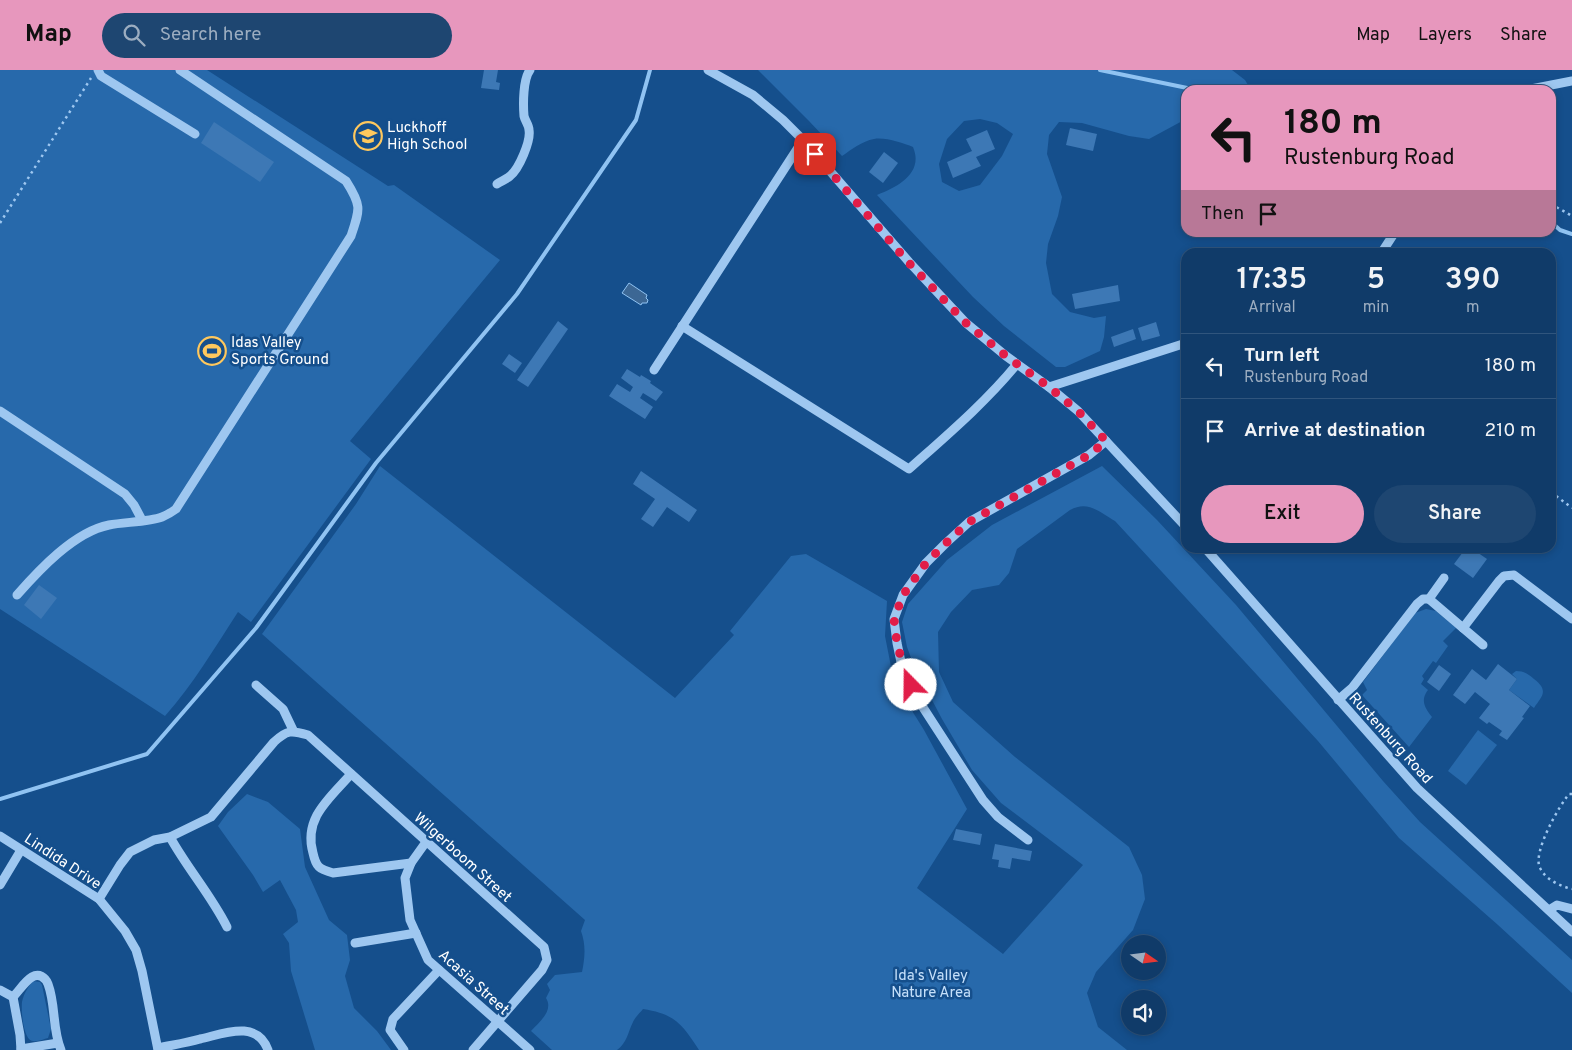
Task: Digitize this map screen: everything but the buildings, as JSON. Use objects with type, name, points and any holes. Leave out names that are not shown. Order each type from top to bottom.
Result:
[{"type":"street","points":[[17,595],[56,555],[83,536],[106,526],[162,517],[176,509],[351,236],[359,212],[356,196],[346,181],[180,70]]},
{"type":"street","points":[[497,184],[511,176],[527,147],[530,130],[524,117],[524,100],[527,74],[530,70]]},
{"type":"street","points":[[708,70],[753,95],[783,120],[803,140],[908,262],[953,310],[966,323],[1078,411],[1181,522]]},
{"type":"street","points":[[98,71],[101,76],[195,134]]},
{"type":"street","points":[[1555,85],[1572,82]]},
{"type":"street","points":[[654,370],[803,140]]},
{"type":"street","points":[[1385,248],[1392,237]]},
{"type":"street","points":[[682,326],[909,469],[956,428],[1005,379],[1017,364]]},
{"type":"street","points":[[1049,387],[1181,345]]},
{"type":"street","points":[[0,412],[126,494],[142,520]]},
{"type":"street","points":[[1028,840],[998,817],[982,800],[924,710],[902,662],[894,619],[903,595],[926,563],[969,522],[1089,455],[1106,441]]},
{"type":"street","name":"Rustenburg Road","points":[[1209,553],[1417,788],[1572,932]]},
{"type":"street","points":[[1463,628],[1499,581],[1504,576],[1514,575],[1572,618]]},
{"type":"street","points":[[1429,599],[1444,578]]},
{"type":"street","points":[[1338,700],[1352,688],[1417,604],[1423,599],[1429,599],[1483,645]]},
{"type":"street","points":[[99,899],[130,852],[154,840],[170,837],[211,817],[274,742],[283,734],[293,730],[283,709],[256,685]]},
{"type":"street","name":"Wilgerboom Street","points":[[293,730],[308,735],[544,947],[547,960],[542,970],[473,1050]]},
{"type":"street","points":[[351,774],[315,815],[311,827],[311,846],[316,863],[322,870],[333,873],[411,863]]},
{"type":"street","name":"Lindida Drive","points":[[0,836],[99,899],[125,931],[136,950],[142,971],[158,1049]]},
{"type":"street","points":[[170,837],[179,854],[218,909],[227,927]]},
{"type":"street","name":"Acasia Street","points":[[426,842],[411,863],[405,878],[410,920],[428,960],[530,1050]]},
{"type":"street","points":[[0,885],[21,850]]},
{"type":"street","points":[[1549,910],[1557,905],[1572,909]]},
{"type":"street","points":[[355,943],[416,933]]},
{"type":"street","points":[[404,1050],[390,1030],[393,1019],[439,970]]},
{"type":"street","points":[[39,975],[48,982],[59,1047],[21,1050],[13,997],[33,976],[39,975]]},
{"type":"street","points":[[0,990],[13,997]]},
{"type":"street","points":[[158,1049],[238,1030],[256,1034],[261,1038],[268,1050]]},
{"type":"path","points":[[0,223],[90,79],[98,71]]},
{"type":"path","points":[[1556,207],[1572,216]]},
{"type":"path","points":[[1556,496],[1572,508]]},
{"type":"path","points":[[1572,788],[1570,794],[1560,804],[1550,823],[1539,857],[1539,867],[1547,878],[1563,887],[1572,889]]},
{"type":"green space","name":"Idas Valley Sports Ground","points":[[0,70],[207,70],[388,186],[394,185],[500,260],[350,441],[371,459],[251,622],[238,612],[194,679],[165,716],[0,609]]},
{"type":"green space","points":[[758,70],[1232,70],[1245,80],[1248,85],[1181,85],[1181,122],[1149,139],[1129,136],[1082,123],[1059,122],[1049,135],[1047,154],[1062,197],[1058,216],[1048,244],[1046,263],[1052,294],[1070,312],[1094,318],[1106,316],[1104,337],[1100,351],[1065,367],[1056,367],[1004,326],[973,297],[877,195],[901,183],[912,172],[915,164],[913,147],[899,142],[874,139],[861,144],[842,156]],"holes":[[[980,119],[997,123],[1013,134],[1002,156],[980,185],[959,191],[942,182],[939,164],[947,139],[964,121]]]},
{"type":"green space","name":"Ida's Valley Nature Area","points":[[380,466],[675,698],[734,635],[730,631],[791,556],[806,554],[887,601],[885,636],[894,682],[924,730],[967,809],[917,888],[1003,954],[1083,865],[1001,803],[972,770],[914,666],[907,647],[902,622],[908,604],[947,560],[992,525],[1102,466],[1181,546],[1181,553],[1188,553],[1236,605],[1383,781],[1420,822],[1572,960],[1572,993],[1399,838],[1318,741],[1115,521],[1093,508],[1082,506],[1070,510],[1017,549],[1009,573],[999,585],[972,590],[951,612],[938,632],[939,672],[953,702],[1015,757],[1129,847],[1142,875],[1145,899],[1133,930],[1129,935],[1121,935],[1121,944],[1096,972],[1087,993],[1098,1027],[1127,1050],[699,1050],[688,1033],[677,1022],[663,1014],[643,1009],[634,1020],[623,1044],[617,1050],[552,1050],[531,1031],[547,1012],[548,1003],[546,998],[550,990],[547,984],[555,975],[582,972],[584,941],[581,931],[585,920],[262,634],[356,504]]},
{"type":"green space","points":[[1426,609],[1436,611],[1456,628],[1443,641],[1448,646],[1436,663],[1433,661],[1422,676],[1424,679],[1421,684],[1428,690],[1424,697],[1424,704],[1432,717],[1409,747],[1362,695],[1367,690],[1363,682],[1415,613]]},
{"type":"green space","points":[[1516,671],[1528,674],[1542,687],[1543,694],[1534,708],[1509,690],[1517,679],[1512,674]]},
{"type":"green space","points":[[1478,730],[1497,745],[1466,785],[1448,771]]},
{"type":"green space","points":[[247,794],[268,802],[300,829],[305,867],[329,920],[347,935],[350,960],[345,976],[354,1008],[377,1031],[391,1050],[315,1050],[291,971],[289,943],[283,934],[298,922],[296,910],[280,880],[263,892],[218,826],[228,812]]},
{"type":"green space","points":[[33,981],[40,982],[42,985],[51,1029],[48,1038],[39,1041],[33,1041],[27,1036],[23,1024],[22,1002]]},
{"type":"shaded area","points":[[629,283],[647,295],[647,303],[642,303],[641,305],[622,293]]},
{"type":"waterway","points":[[0,799],[147,754],[256,628],[376,463],[517,294],[636,120],[650,70]]},
{"type":"waterway","points":[[1100,70],[1181,87]]},
{"type":"waterway","points":[[1556,226],[1560,230],[1572,234]]},
{"type":"place","name":"Luckhoff High School","points":[[368,136]]},
{"type":"place","name":"Idas Valley Sports Ground","points":[[212,351]]},
{"type":"route","points":[[815,154],[908,262],[966,323],[1078,411],[1106,441],[1089,455],[969,522],[926,563],[903,595],[894,619],[897,643],[911,685]]}]
